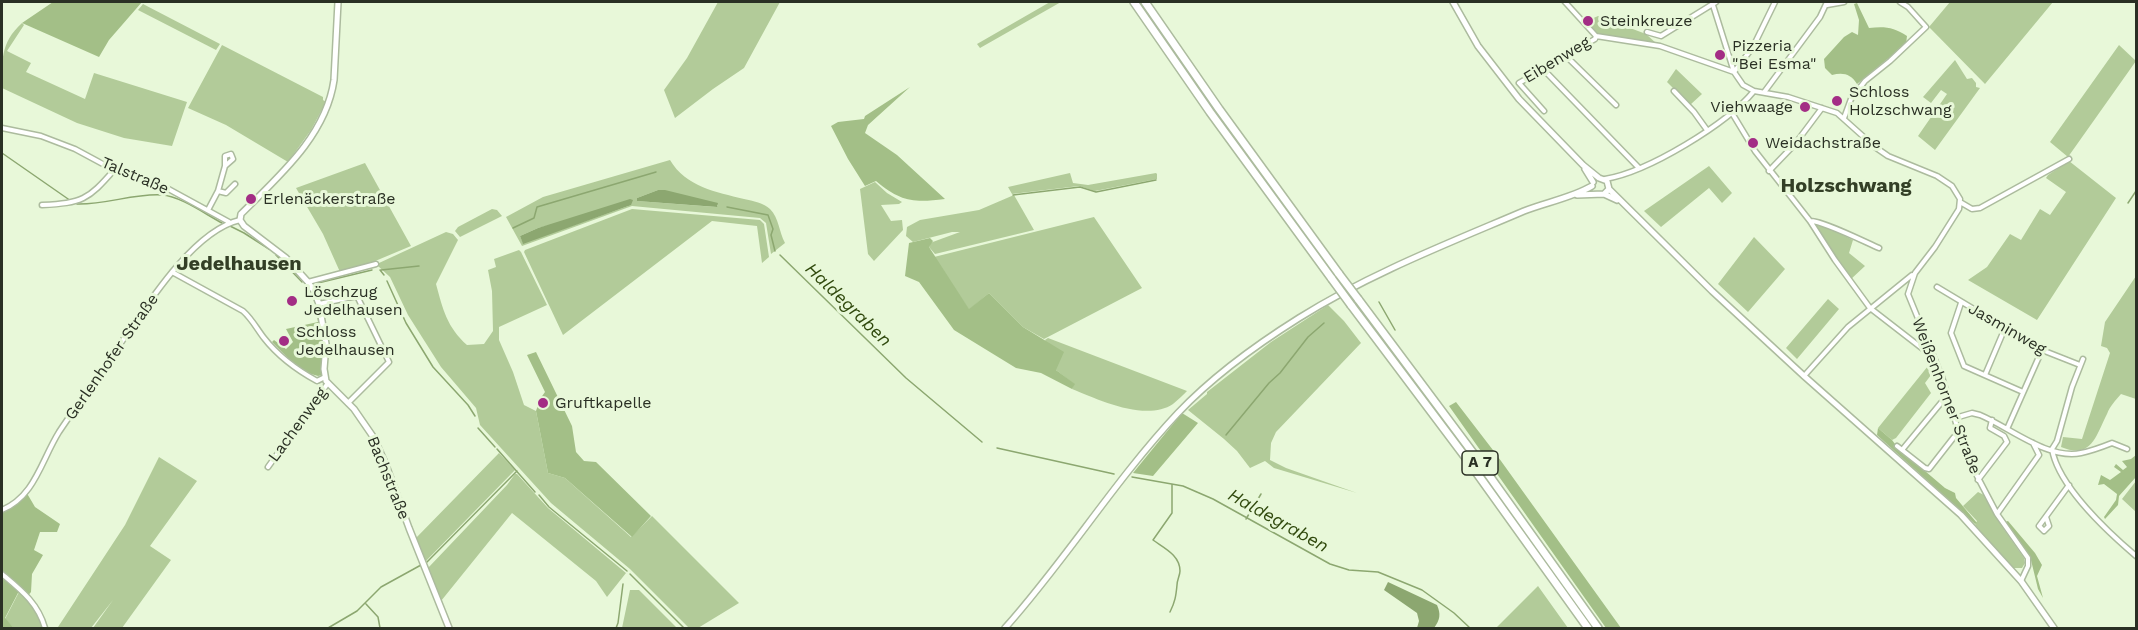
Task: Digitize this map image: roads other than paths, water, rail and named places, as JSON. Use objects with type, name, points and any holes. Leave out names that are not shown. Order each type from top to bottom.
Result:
[{"type":"highway","name":"A 7","points":[[1134,2],[1210,112],[1466,458],[1588,628]]},
{"type":"highway","name":"A 7","points":[[1144,2],[1219,110],[1473,453],[1598,628]]},
{"type":"main road","points":[[240,220],[241,214],[295,158],[324,115],[334,81],[338,2]]},
{"type":"main road","points":[[1453,2],[1468,32],[1504,81],[1598,181],[1804,376],[1955,509],[2021,581],[2054,628]]},
{"type":"main road","points":[[1596,193],[1598,181]]},
{"type":"main road","points":[[1005,628],[1028,603],[1110,494],[1163,429],[1199,393],[1260,344],[1301,317],[1366,282],[1481,230],[1570,196],[1598,181]]},
{"type":"main road","points":[[1570,196],[1607,190]]},
{"type":"main road","name":"Bachstraße","points":[[240,220],[243,226],[286,258],[308,282],[319,304],[326,344],[325,377],[363,422],[380,450],[449,628]]},
{"type":"street","points":[[1564,2],[1596,36],[1660,46],[1734,72]]},
{"type":"street","points":[[1647,32],[1661,36],[1714,2],[1734,72],[1743,85],[1754,91],[1765,91],[1822,108],[1844,118],[1888,156],[1948,183],[1958,194],[1960,202],[1972,210],[1980,208],[2068,159]]},
{"type":"street","points":[[1734,72],[1753,47],[1775,2]]},
{"type":"street","points":[[1765,91],[1820,17],[1827,3],[1844,2]]},
{"type":"street","points":[[1844,118],[1851,99],[1864,81],[1890,61],[1926,27],[1908,7],[1900,2]]},
{"type":"street","name":"Eibenweg","points":[[1544,111],[1519,83],[1596,36]]},
{"type":"street","points":[[1566,56],[1616,105]]},
{"type":"street","points":[[1543,69],[1640,168]]},
{"type":"street","points":[[1674,91],[1690,107],[1707,130]]},
{"type":"street","points":[[1598,181],[1621,176],[1666,156],[1732,113],[1754,91]]},
{"type":"street","points":[[1769,171],[1795,144],[1822,108]]},
{"type":"street","points":[[1732,113],[1753,149],[1810,221],[1870,308],[1933,356]]},
{"type":"street","name":"Talstraße","points":[[2,128],[27,132],[72,148],[114,170],[163,186],[230,222]]},
{"type":"street","points":[[208,210],[218,191],[225,166]]},
{"type":"street","points":[[42,205],[69,204],[85,198],[101,186],[114,170]]},
{"type":"street","points":[[1607,190],[1621,176]]},
{"type":"street","points":[[218,191],[226,193],[235,184]]},
{"type":"street","name":"Weißenhorner Straße","points":[[1960,202],[1956,215],[1915,273],[1908,294],[1949,396],[1959,435],[1978,480],[1997,514],[2028,558],[2028,566],[2021,581]]},
{"type":"street","name":"Gerlenhofer Straße","points":[[2,510],[15,505],[30,487],[58,433],[172,272],[203,241],[230,222],[240,220]]},
{"type":"street","points":[[1810,221],[1818,220],[1879,248]]},
{"type":"street","points":[[308,282],[376,264]]},
{"type":"street","points":[[172,272],[243,311],[273,349],[299,370],[317,381],[325,377]]},
{"type":"street","points":[[1804,376],[1833,343],[1870,308],[1915,273]]},
{"type":"street","name":"Jasminweg","points":[[1937,287],[2042,350],[2080,365]]},
{"type":"street","points":[[319,304],[357,296],[389,362],[348,403]]},
{"type":"street","points":[[1961,303],[1951,335],[1964,366],[2024,392]]},
{"type":"street","points":[[1985,375],[2005,328]]},
{"type":"street","points":[[2007,429],[2042,350]]},
{"type":"street","points":[[2083,358],[2072,387],[2057,441],[2052,449],[2053,457],[2069,485],[2098,521],[2136,556]]},
{"type":"street","name":"Lachenweg","points":[[268,467],[328,383]]},
{"type":"street","points":[[1902,450],[1949,396]]},
{"type":"street","points":[[1954,418],[1972,413],[1992,420],[2033,443],[2066,453],[2080,454],[2112,443],[2127,449]]},
{"type":"street","points":[[1978,480],[2007,442],[2004,436],[1990,428],[1992,420]]},
{"type":"street","points":[[1897,446],[1929,469],[1954,437],[1959,435]]},
{"type":"street","points":[[1997,514],[2039,455],[2033,443]]},
{"type":"street","points":[[2046,518],[2069,485]]},
{"type":"street","points":[[2,573],[27,594],[41,615],[45,628]]},
{"type":"waterway","name":"Haldegraben","points":[[2,153],[71,201]]},
{"type":"waterway","points":[[513,228],[534,218],[537,207],[656,172]]},
{"type":"waterway","points":[[1013,195],[1080,187],[1096,192],[1156,180]]},
{"type":"waterway","points":[[2128,203],[2136,191]]},
{"type":"waterway","name":"Haldegraben","points":[[77,204],[162,195],[184,202],[222,223]]},
{"type":"waterway","name":"Haldegraben","points":[[727,207],[768,215],[773,229],[771,235],[775,251]]},
{"type":"waterway","name":"Haldegraben","points":[[230,226],[269,249]]},
{"type":"waterway","name":"Haldegraben","points":[[276,255],[302,282]]},
{"type":"waterway","name":"Haldegraben","points":[[780,255],[906,378],[982,442]]},
{"type":"waterway","points":[[381,270],[419,266]]},
{"type":"waterway","name":"Haldegraben","points":[[318,283],[372,270]]},
{"type":"waterway","name":"Haldegraben","points":[[380,270],[384,275]]},
{"type":"waterway","name":"Haldegraben","points":[[387,281],[406,323],[433,367],[468,405],[475,416]]},
{"type":"waterway","points":[[1379,302],[1395,330]]},
{"type":"waterway","points":[[1226,435],[1308,337],[1324,323]]},
{"type":"waterway","name":"Haldegraben","points":[[478,428],[495,447]]},
{"type":"waterway","name":"Haldegraben","points":[[997,448],[1114,474]]},
{"type":"waterway","name":"Haldegraben","points":[[497,449],[535,492]]},
{"type":"waterway","points":[[427,562],[517,471]]},
{"type":"waterway","name":"Haldegraben","points":[[1132,477],[1183,486],[1213,499],[1330,564],[1349,570],[1378,572],[1422,590],[1454,613],[1470,628]]},
{"type":"waterway","points":[[1170,612],[1176,596],[1179,565],[1171,552],[1153,540],[1172,513],[1172,485]]},
{"type":"waterway","points":[[1246,519],[1261,494]]},
{"type":"waterway","name":"Haldegraben","points":[[539,495],[549,507],[627,571]]},
{"type":"waterway","points":[[328,628],[357,611],[381,587],[421,565]]},
{"type":"waterway","name":"Haldegraben","points":[[630,574],[684,628]]},
{"type":"waterway","points":[[616,628],[623,584]]},
{"type":"waterway","points":[[366,604],[378,617],[380,628]]},
{"type":"place","name":"Steinkreuze","points":[[1588,21]]},
{"type":"place","name":"Pizzeria \"Bei Esma\"","points":[[1720,55]]},
{"type":"place","name":"Schloss Holzschwang","points":[[1837,101]]},
{"type":"place","name":"Viehwaage","points":[[1805,107]]},
{"type":"place","name":"Weidachstraße","points":[[1753,143]]},
{"type":"place","name":"Erlenäckerstraße","points":[[251,199]]},
{"type":"place","name":"Löschzug Jedelhausen","points":[[292,301]]},
{"type":"place","name":"Schloss Jedelhausen","points":[[284,341]]},
{"type":"place","name":"Gruftkapelle","points":[[543,403]]},
{"type":"district","name":"Holzschwang","points":[[1846,186]]},
{"type":"district","name":"Jedelhausen","points":[[239,264]]}]
